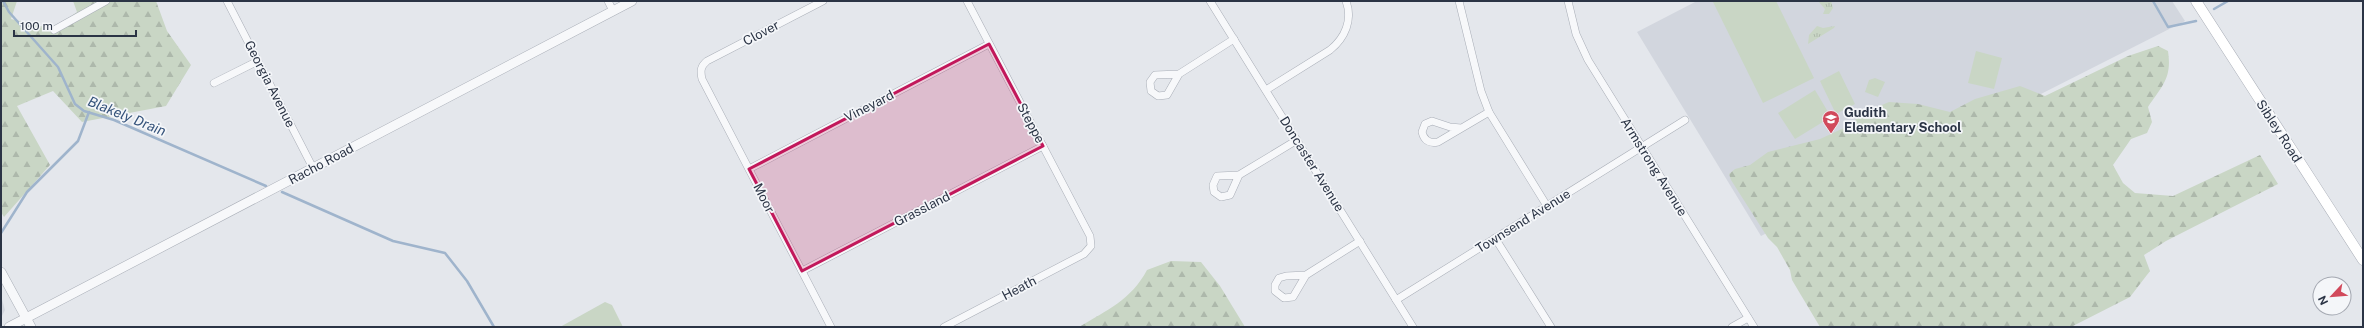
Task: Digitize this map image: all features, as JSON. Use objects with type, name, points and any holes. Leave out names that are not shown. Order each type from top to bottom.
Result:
[{"type":"main road","name":"Sibley Road","points":[[2196,1],[2363,260]]},
{"type":"street","points":[[54,30],[106,1]]},
{"type":"street","name":"Georgia Avenue","points":[[227,1],[314,168]]},
{"type":"street","points":[[608,1],[613,11]]},
{"type":"street","name":"Racho Road","points":[[9,327],[613,11],[621,4],[632,1]]},
{"type":"street","name":"Clover","points":[[701,68],[708,61],[808,4],[823,1]]},
{"type":"street","name":"Steppe","points":[[967,1],[1090,236],[1091,246]]},
{"type":"street","name":"Doncaster Avenue","points":[[1210,1],[1413,327]]},
{"type":"street","points":[[1266,90],[1330,50],[1338,42],[1348,24],[1348,8],[1346,1]]},
{"type":"street","points":[[1459,1],[1481,91],[1489,112],[1547,206]]},
{"type":"street","name":"Armstrong Avenue","points":[[1568,1],[1576,34],[1584,54],[1754,327]]},
{"type":"street","points":[[1179,74],[1234,39]]},
{"type":"street","name":"Vineyard","points":[[749,169],[990,44]]},
{"type":"street","points":[[214,83],[258,61]]},
{"type":"street","name":"Moor","points":[[701,68],[702,79],[832,327]]},
{"type":"street","points":[[1461,128],[1450,127],[1432,121],[1425,124],[1422,132],[1426,140],[1434,143],[1461,128],[1489,112]]},
{"type":"street","name":"Townsend Avenue","points":[[1396,300],[1685,120]]},
{"type":"street","points":[[1239,175],[1297,140]]},
{"type":"street","name":"Grassland","points":[[802,271],[1043,146]]},
{"type":"street","points":[[1495,238],[1551,327]]},
{"type":"street","points":[[1306,275],[1283,276],[1276,281],[1275,291],[1281,297],[1293,296],[1306,275],[1360,241]]},
{"type":"street","name":"Heath","points":[[944,327],[1084,254],[1091,246]]},
{"type":"street","points":[[1,272],[30,327]]},
{"type":"street","points":[[1732,327],[1748,318]]},
{"type":"highlighted area","points":[[989,44],[1043,146],[802,271],[749,169]]},
{"type":"shaded area","name":"Gudith Elementary School","points":[[1697,1],[2172,1],[2185,21],[1761,236],[1637,32]]},
{"type":"shaded area","points":[[1,296],[5,310],[1,318]]},
{"type":"green space","points":[[1,1],[17,1],[11,19],[53,29],[77,12],[73,1],[156,1],[167,31],[191,65],[166,106],[82,122],[53,91],[17,106],[50,165],[4,217],[1,212]]},
{"type":"green space","points":[[1776,1],[1814,78],[1763,103],[1713,2]]},
{"type":"green space","points":[[1818,1],[1831,1],[1833,8],[1829,14],[1823,14],[1825,9]]},
{"type":"green space","points":[[1817,26],[1823,28],[1835,26],[1808,44],[1809,35]]},
{"type":"green space","points":[[2158,46],[2168,51],[2169,68],[2162,87],[2148,107],[2152,122],[2147,133],[2131,139],[2113,165],[2123,183],[2135,193],[2173,196],[2260,155],[2278,184],[2166,241],[2144,255],[2150,271],[2130,297],[2071,327],[1820,327],[1792,280],[1790,270],[1777,247],[1768,238],[1731,180],[1729,174],[1735,169],[1750,165],[1768,152],[1820,139],[1846,127],[1865,112],[1889,102],[1918,104],[1950,112],[1975,99],[2020,86],[2045,96],[2128,56]]},
{"type":"green space","points":[[1976,51],[2002,58],[1994,89],[1968,83]]},
{"type":"green space","points":[[1839,71],[1855,104],[1836,114],[1820,81]]},
{"type":"green space","points":[[1875,78],[1885,82],[1878,97],[1865,92],[1869,80]]},
{"type":"green space","points":[[1815,90],[1831,117],[1795,139],[1778,113]]},
{"type":"green space","points":[[1171,261],[1201,262],[1220,286],[1245,327],[1079,327],[1126,297],[1141,280],[1147,270]]},
{"type":"green space","points":[[605,302],[612,305],[623,327],[560,327]]},
{"type":"waterway","name":"Blakely Drain","points":[[3,1],[9,12],[58,67],[75,104],[84,111],[114,120],[266,186]]},
{"type":"waterway","points":[[2153,1],[2168,27],[2196,21]]},
{"type":"waterway","points":[[2214,9],[2228,1]]},
{"type":"waterway","points":[[1,233],[27,192],[78,141],[89,112]]},
{"type":"waterway","name":"Blakely Drain","points":[[282,192],[393,241],[445,253],[467,281],[494,327]]},
{"type":"place","name":"Gudith Elementary School","points":[[1831,134]]}]
